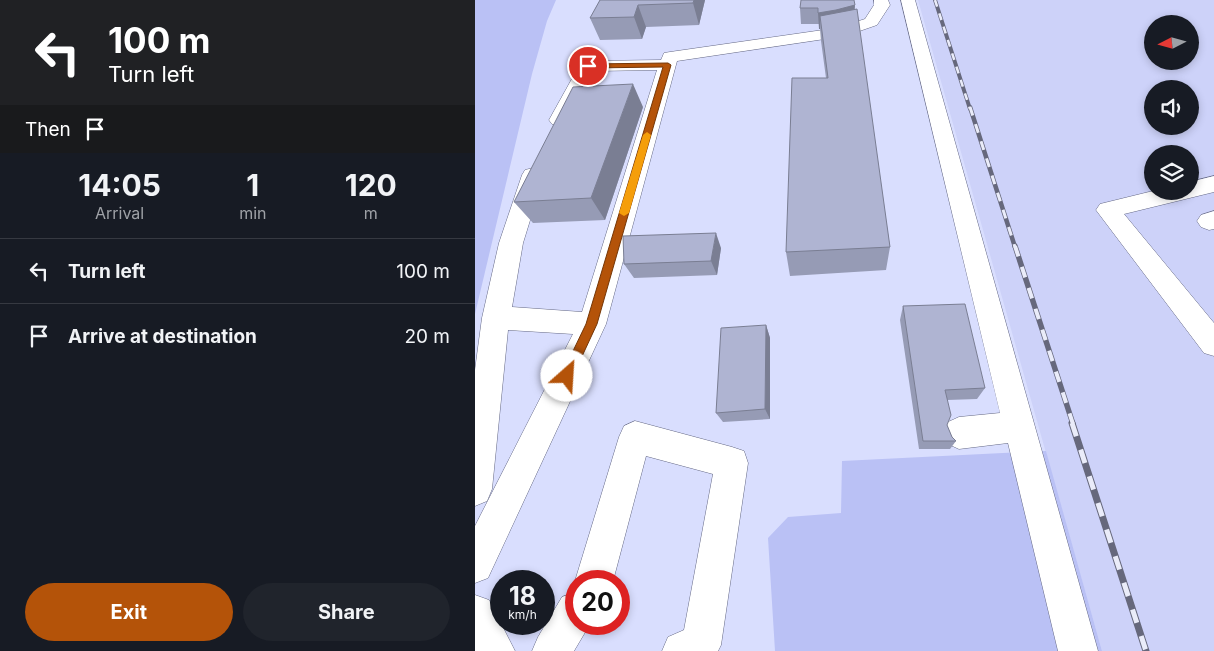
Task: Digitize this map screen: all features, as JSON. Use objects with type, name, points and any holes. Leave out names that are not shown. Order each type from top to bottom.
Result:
[{"type":"lane","points":[[475,565],[591,324],[670,57],[839,33],[871,22],[882,6],[881,0]]},
{"type":"lane","points":[[908,0],[1078,651]]},
{"type":"lane","points":[[475,489],[496,318],[511,243],[544,148],[588,66],[668,65]]},
{"type":"lane","points":[[1199,188],[1214,184]]},
{"type":"lane","points":[[1149,200],[1108,210],[1214,344]]},
{"type":"lane","points":[[496,318],[591,324]]},
{"type":"lane","points":[[959,433],[1018,426]]},
{"type":"lane","points":[[597,570],[635,437],[732,463],[701,645],[682,651]]},
{"type":"lane","points":[[475,614],[495,651]]},
{"type":"lane","points":[[552,651],[565,629]]},
{"type":"shaded area","points":[[475,0],[556,0],[547,21],[532,74],[475,314]]},
{"type":"shaded area","points":[[918,0],[1214,0],[1214,651],[1102,651]]},
{"type":"shaded area","points":[[1046,451],[1102,651],[775,651],[768,538],[788,517],[841,513],[842,461]]},
{"type":"building","points":[[600,0],[694,0],[693,3],[638,5],[634,17],[590,18]]},
{"type":"building","points":[[801,0],[854,0],[855,5],[818,13],[818,8],[800,8]]},
{"type":"building","points":[[857,9],[890,247],[786,252],[792,78],[828,78],[820,16]]},
{"type":"building","points":[[633,84],[591,198],[514,202],[573,87]]},
{"type":"building","points":[[716,233],[711,261],[624,264],[623,236]]},
{"type":"building","points":[[965,304],[985,388],[945,390],[951,415],[947,425],[952,437],[956,441],[923,441],[903,306]]},
{"type":"building","points":[[766,325],[765,409],[716,413],[721,328]]},
{"type":"railway","points":[[935,0],[970,109]]},
{"type":"railway","points":[[970,107],[1015,247]]},
{"type":"railway","points":[[1015,246],[1073,424]]},
{"type":"railway","points":[[1072,423],[1146,651]]},
{"type":"slow traffic","points":[[624,213],[647,135]]},
{"type":"route","points":[[567,376],[591,324],[668,65],[588,66]]}]
